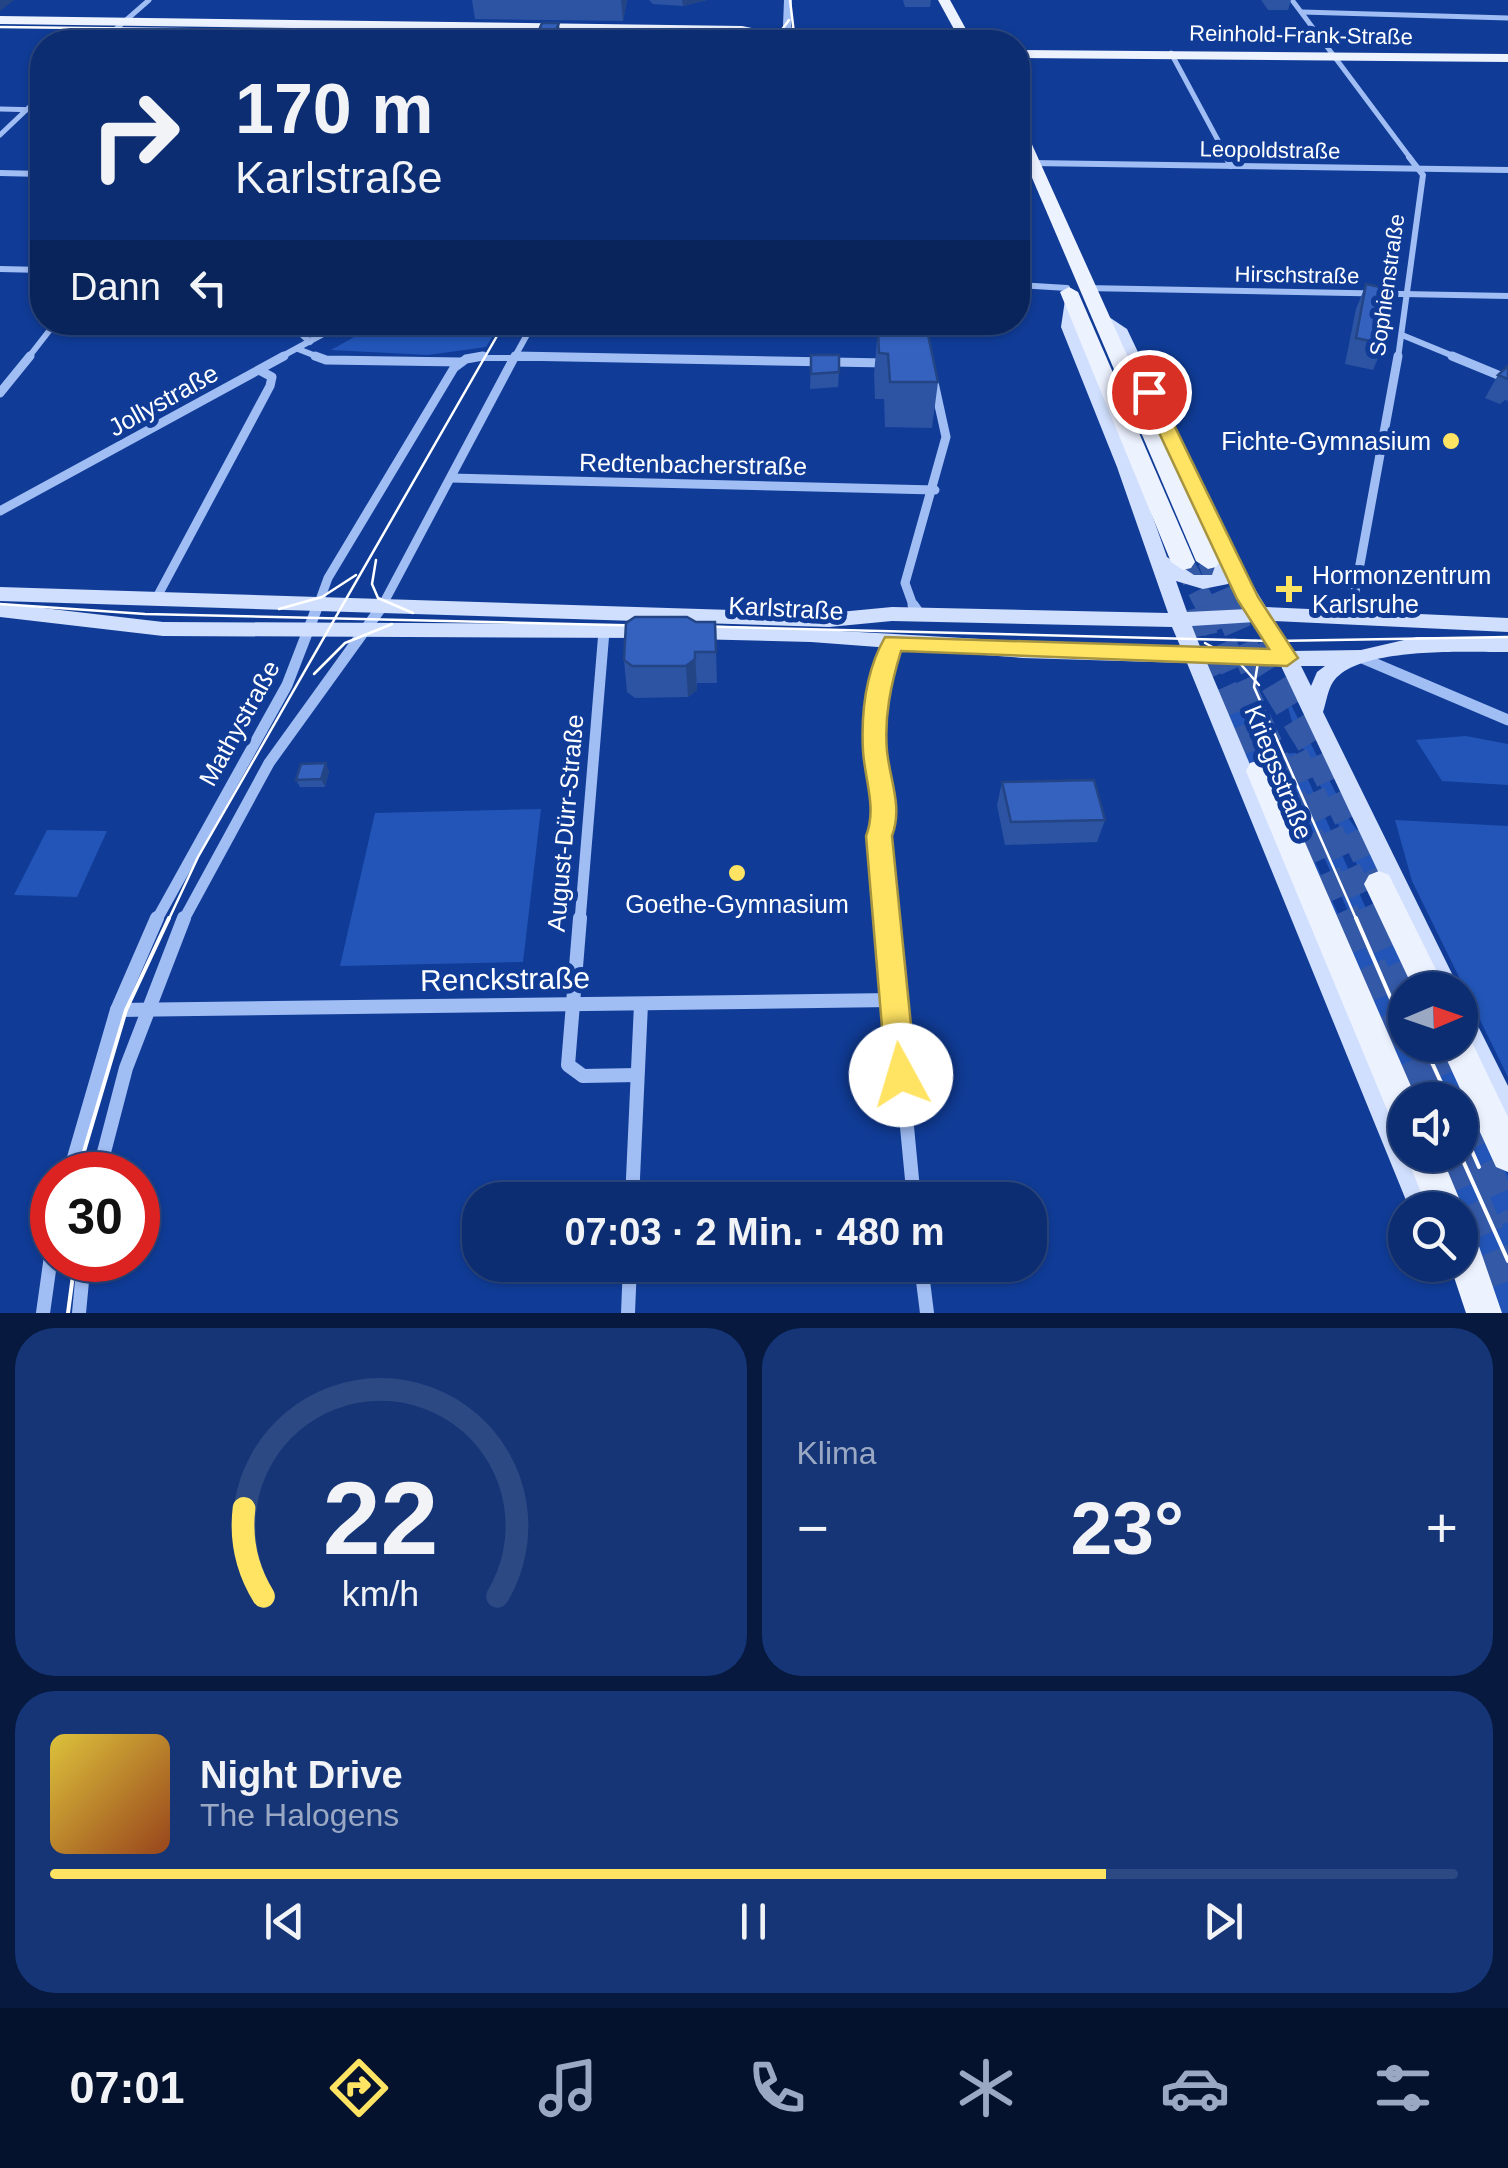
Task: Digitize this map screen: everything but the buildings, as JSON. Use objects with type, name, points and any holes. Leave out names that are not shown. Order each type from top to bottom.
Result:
[{"type":"main road","points":[[944,0],[962,30]]},
{"type":"main road","points":[[960,0],[966,30]]},
{"type":"main road","points":[[0,20],[315,30]]},
{"type":"main road","points":[[0,32],[30,34]]},
{"type":"main road","name":"Reinhold-Frank-Straße","points":[[1030,50],[1094,52]]},
{"type":"main road","name":"Reinhold-Frank-Straße","points":[[1030,51],[1508,58]]},
{"type":"main road","name":"Kriegsstraße","points":[[1030,179],[1082,298]]},
{"type":"main road","name":"Kriegsstraße","points":[[1030,183],[1059,269],[1082,298]]},
{"type":"main road","points":[[1082,298],[1218,560],[1220,580],[1204,583],[1183,579],[1158,558]]},
{"type":"main road","points":[[1082,298],[1183,562]]},
{"type":"main road","name":"Kriegsstraße","points":[[1082,298],[1068,326],[1126,467],[1193,654],[1417,1192]]},
{"type":"main road","name":"Kriegsstraße","points":[[1218,560],[1287,658],[1439,972]]},
{"type":"main road","name":"Karlstraße","points":[[0,594],[384,603],[829,620],[920,615],[1180,620],[1354,616],[1405,623],[1508,626]]},
{"type":"main road","name":"Karlstraße","points":[[0,610],[163,628],[812,635],[892,642],[1287,658],[1356,658],[1417,644],[1508,644]]},
{"type":"main road","points":[[1313,712],[1324,678],[1356,658]]},
{"type":"main road","points":[[1260,772],[1392,1082]]},
{"type":"main road","points":[[1379,884],[1421,972]]},
{"type":"main road","points":[[1478,1053],[1508,1115]]},
{"type":"main road","points":[[1464,1062],[1508,1154]]},
{"type":"main road","points":[[1465,1282],[1485,1312]]},
{"type":"main road","points":[[1474,1282],[1485,1312]]},
{"type":"street","points":[[115,30],[149,0]]},
{"type":"street","points":[[788,0],[791,30]]},
{"type":"street","points":[[1292,0],[1420,169]]},
{"type":"street","points":[[1302,12],[1508,18]]},
{"type":"street","points":[[1170,53],[1230,166]]},
{"type":"street","points":[[0,135],[30,106]]},
{"type":"street","points":[[0,109],[30,110]]},
{"type":"street","name":"Leopoldstraße","points":[[1030,165],[1508,170]]},
{"type":"street","name":"Sophienstraße","points":[[1354,616],[1351,604],[1402,334],[1424,175],[1420,169]]},
{"type":"street","points":[[0,173],[30,174]]},
{"type":"street","points":[[0,269],[30,270]]},
{"type":"street","name":"Hirschstraße","points":[[1030,287],[1082,298],[1508,296]]},
{"type":"street","points":[[1402,334],[1508,379]]},
{"type":"street","points":[[0,393],[46,335]]},
{"type":"street","points":[[302,335],[310,342]]},
{"type":"street","name":"Jollystraße","points":[[0,512],[323,335]]},
{"type":"street","name":"Mathystraße","points":[[104,1152],[121,1084],[147,1009],[206,878],[265,768],[384,603],[527,335]]},
{"type":"street","points":[[298,349],[326,360],[461,362],[476,356],[516,356],[901,364]]},
{"type":"street","name":"Mathystraße","points":[[76,1152],[117,1010],[156,920],[288,685],[316,601],[449,373],[461,362]]},
{"type":"street","points":[[920,615],[908,599],[905,583],[934,490],[945,421],[928,364]]},
{"type":"street","points":[[157,597],[270,386],[272,377],[259,370]]},
{"type":"street","name":"Redtenbacherstraße","points":[[451,478],[934,490]]},
{"type":"street","name":"August-Dürr-Straße","points":[[604,631],[570,1070],[583,1076],[636,1075]]},
{"type":"street","points":[[892,642],[876,693],[875,751],[886,818],[879,836],[912,1182]]},
{"type":"street","points":[[1356,658],[1508,720]]},
{"type":"street","name":"Renckstraße","points":[[117,1010],[894,1000]]},
{"type":"street","points":[[633,1182],[641,1004]]},
{"type":"street","points":[[43,1313],[47,1282]]},
{"type":"street","points":[[79,1313],[82,1282]]},
{"type":"street","points":[[628,1313],[629,1282]]},
{"type":"street","points":[[924,1282],[927,1313]]},
{"type":"shaded area","points":[[286,26],[448,29],[447,30],[283,30]]},
{"type":"shaded area","points":[[358,335],[494,335],[486,347],[428,355],[331,350]]},
{"type":"shaded area","points":[[1217,689],[1236,689],[1248,709],[1353,948],[1364,947],[1278,754],[1296,753],[1383,946],[1394,945],[1294,729],[1283,689],[1349,819],[1376,856],[1414,972],[1388,972],[1388,1055],[1250,770]]},
{"type":"shaded area","points":[[1466,736],[1508,744],[1508,785],[1442,781],[1416,740]]},
{"type":"shaded area","points":[[541,809],[523,962],[340,966],[375,813]]},
{"type":"shaded area","points":[[1395,820],[1508,826],[1508,1077],[1478,1016],[1478,972],[1457,972],[1412,881]]},
{"type":"shaded area","points":[[47,830],[107,831],[77,897],[14,895]]},
{"type":"shaded area","points":[[1392,1062],[1454,1062],[1464,1082],[1401,1082]]},
{"type":"shaded area","points":[[1478,1113],[1508,1176],[1508,1313],[1500,1313],[1478,1264],[1478,1192],[1450,1192],[1439,1172],[1478,1172]]},
{"type":"tunnel","points":[[1208,561],[1228,608]]},
{"type":"tunnel","points":[[1183,562],[1207,608]]},
{"type":"tunnel","points":[[1205,605],[1349,921]]},
{"type":"tunnel","points":[[1227,605],[1254,669]]},
{"type":"tunnel","points":[[1198,608],[1207,652],[1260,771]]},
{"type":"tunnel","points":[[1252,648],[1317,754],[1379,884]]},
{"type":"tunnel","points":[[1294,755],[1371,921]]},
{"type":"tunnel","points":[[1348,918],[1421,1082]]},
{"type":"tunnel","points":[[1370,918],[1395,972]]},
{"type":"tunnel","points":[[1436,1062],[1445,1082]]},
{"type":"tunnel","points":[[1478,1156],[1508,1222]]},
{"type":"tunnel","points":[[1460,1172],[1508,1281]]},
{"type":"tram line","points":[[790,0],[794,30]]},
{"type":"tram line","points":[[782,30],[789,20]]},
{"type":"tram line","points":[[0,27],[250,30]]},
{"type":"tram line","points":[[335,618],[498,335]]},
{"type":"tram line","points":[[376,560],[372,584],[378,598],[413,613]]},
{"type":"tram line","points":[[279,609],[322,597],[356,575]]},
{"type":"tram line","points":[[0,604],[145,614],[335,618]]},
{"type":"tram line","points":[[168,921],[198,857],[335,618]]},
{"type":"tram line","points":[[335,618],[653,626]]},
{"type":"tram line","points":[[314,674],[345,643],[392,624]]},
{"type":"tram line","points":[[688,626],[1282,641]]},
{"type":"tram line","points":[[1282,641],[1508,637]]},
{"type":"tram line","points":[[1255,680],[1259,656],[1282,641]]},
{"type":"tram line","points":[[1205,643],[1238,661],[1255,680]]},
{"type":"tram line","points":[[1255,680],[1259,685]]},
{"type":"tram line","points":[[1255,680],[1254,687],[1357,921]]},
{"type":"tram line","points":[[84,1152],[126,1010],[169,918]]},
{"type":"tram line","points":[[1356,918],[1388,992]]},
{"type":"tram line","points":[[1432,1062],[1441,1082]]},
{"type":"tram line","points":[[1468,1172],[1508,1261]]},
{"type":"tram line","points":[[68,1313],[72,1282]]},
{"type":"place","name":"Fichte-Gymnasium","points":[[1451,441]]},
{"type":"place","name":"Hormonzentrum Karlsruhe","points":[[1289,589]]},
{"type":"place","name":"Goethe-Gymnasium","points":[[737,873]]},
{"type":"route","points":[[901,1075],[879,836],[886,818],[875,751],[876,693],[892,642],[1023,651],[1287,658],[1248,599],[1149,392]]}]
